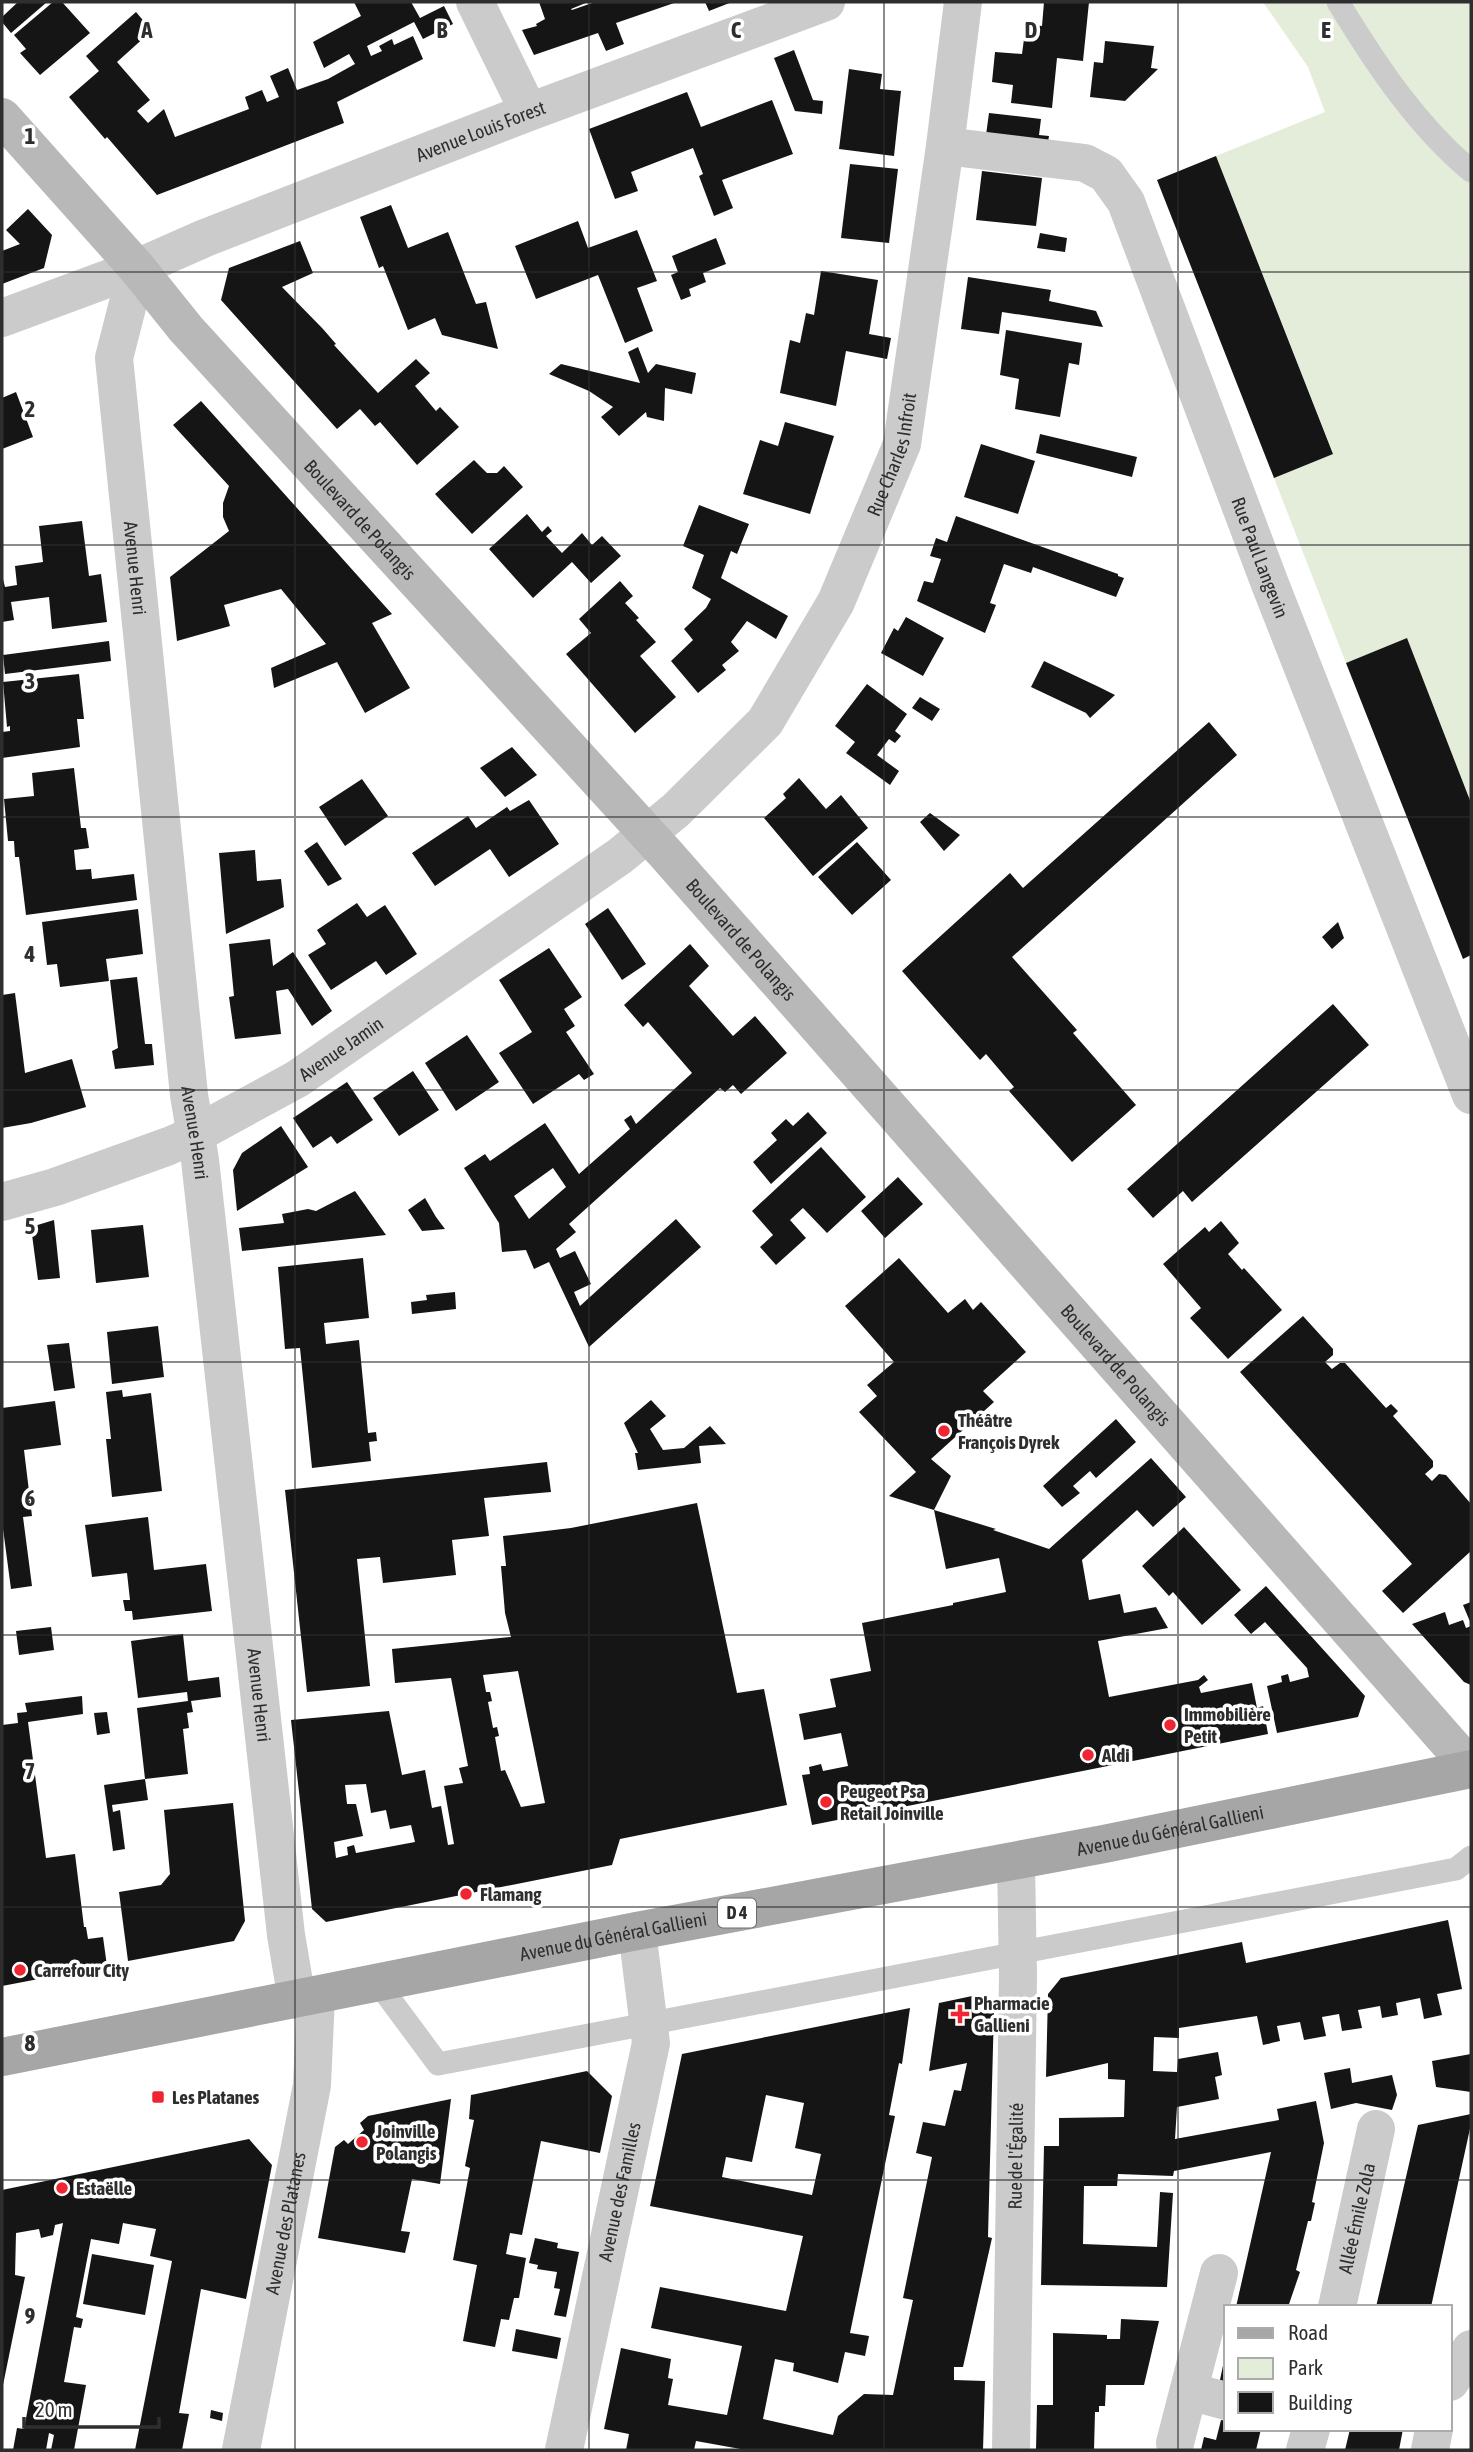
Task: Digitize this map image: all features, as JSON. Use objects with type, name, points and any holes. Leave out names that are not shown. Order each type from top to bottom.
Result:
[{"type":"main road","name":"Avenue du Général Gallieni","points":[[2,2057],[637,1931],[1016,1862],[1471,1769]]},
{"type":"street","points":[[475,2],[528,112]]},
{"type":"street","name":"Avenue Louis Forest","points":[[2,318],[137,268],[205,238],[528,112],[826,2]]},
{"type":"street","name":"Rue Charles Infroit","points":[[648,833],[676,810],[765,722],[836,602],[902,444],[946,146],[963,2]]},
{"type":"street","name":"Boulevard de Polangis","points":[[2,117],[137,268],[186,328],[648,833],[1471,1769]]},
{"type":"street","name":"Rue Paul Langevin","points":[[946,146],[1085,163],[1106,174],[1126,202],[1270,584],[1471,1095]]},
{"type":"street","name":"Avenue Henri","points":[[137,268],[114,358],[189,1094],[196,1134],[286,1935],[306,1998]]},
{"type":"street","name":"Avenue Jamin","points":[[2,1202],[55,1187],[196,1134],[297,1079],[620,856],[648,833]]},
{"type":"street","name":"Rue de l'Égalité","points":[[1012,2450],[1018,1954],[1016,1862]]},
{"type":"street","name":"Avenue des Familles","points":[[564,2450],[651,2043],[637,1931]]},
{"type":"street","name":"Avenue des Platanes","points":[[241,2450],[312,2085],[306,1998]]},
{"type":"street","name":"Allée Émile Zola","points":[[1337,2305],[1376,2129]]},
{"type":"street","points":[[1175,2443],[1219,2273]]},
{"type":"street","points":[[1452,2379],[1471,2349]]},
{"type":"street","points":[[1189,2391],[1224,2400]]},
{"type":"street","points":[[1305,2450],[1310,2431]]},
{"type":"street","points":[[1430,2450],[1434,2431]]},
{"type":"lane","points":[[1338,2],[1375,62],[1427,127],[1471,172]]},
{"type":"lane","points":[[378,1983],[438,2064],[1456,1869],[1471,1857]]},
{"type":"green space","points":[[1263,2],[1471,2],[1471,803],[1407,638],[1346,663],[1274,478],[1333,453],[1216,156],[1325,112],[1308,67]]},
{"type":"building","points":[[18,2],[47,2],[11,33],[2,22],[2,17]]},
{"type":"building","points":[[53,2],[62,2],[90,33],[40,75],[20,53],[26,49],[14,35]]},
{"type":"building","points":[[354,2],[411,2],[420,18],[444,6],[453,24],[423,39],[414,22],[367,46],[371,56],[382,51],[379,46],[392,39],[394,45],[413,36],[423,59],[337,102],[344,123],[157,195],[69,97],[99,71],[86,56],[136,12],[147,25],[143,30],[147,35],[117,62],[150,100],[137,111],[148,123],[164,109],[175,137],[249,109],[245,97],[262,90],[267,102],[279,97],[270,76],[288,68],[297,90],[328,79],[355,64],[349,54],[324,68],[313,42],[361,16]]},
{"type":"building","points":[[539,2],[588,2],[572,10],[595,2],[677,2],[616,23],[624,44],[606,51],[598,33],[534,55],[522,30],[537,26],[536,24],[545,19]]},
{"type":"building","points":[[705,2],[732,2],[709,11]]},
{"type":"building","points":[[1044,2],[1089,2],[1083,61],[1057,58],[1052,108],[1011,103],[1013,85],[992,82],[995,52],[1022,54],[1026,24],[1042,26]]},
{"type":"building","points":[[1105,41],[1154,46],[1151,68],[1158,69],[1125,101],[1090,97],[1094,62],[1103,63]]},
{"type":"building","points":[[794,50],[813,100],[823,101],[822,114],[795,111],[774,58]]},
{"type":"building","points":[[849,69],[882,74],[880,89],[901,91],[894,156],[839,149]]},
{"type":"building","points":[[687,92],[701,127],[772,100],[793,154],[722,180],[733,208],[714,216],[699,176],[703,174],[693,148],[631,172],[638,191],[615,199],[589,129]]},
{"type":"building","points":[[989,113],[1041,119],[1039,135],[1049,136],[1048,142],[986,135]]},
{"type":"building","points":[[1216,156],[1333,454],[1274,478],[1157,180]]},
{"type":"building","points":[[850,164],[898,169],[889,243],[841,238]]},
{"type":"building","points":[[982,171],[1042,178],[1036,226],[976,220]]},
{"type":"building","points":[[391,205],[408,248],[448,232],[476,304],[486,302],[498,349],[442,335],[435,318],[408,330],[383,266],[379,268],[360,217]]},
{"type":"building","points":[[28,209],[52,235],[44,268],[2,284],[2,251],[20,244],[6,230]]},
{"type":"building","points":[[578,221],[588,248],[637,230],[657,281],[637,288],[653,331],[625,343],[598,275],[536,299],[515,246]]},
{"type":"building","points":[[1040,233],[1067,238],[1065,252],[1037,248]]},
{"type":"building","points":[[716,238],[726,264],[703,273],[706,282],[689,289],[691,296],[681,300],[671,275],[678,272],[672,256]]},
{"type":"building","points":[[300,241],[313,273],[282,287],[323,329],[378,393],[416,359],[430,373],[415,386],[436,411],[440,407],[459,427],[417,465],[380,422],[375,426],[360,409],[337,429],[221,300],[229,268]]},
{"type":"building","points":[[821,271],[878,280],[869,334],[891,338],[887,359],[846,351],[836,406],[780,393],[790,340],[800,343],[806,313],[814,315]]},
{"type":"building","points":[[968,277],[1051,290],[1049,301],[1096,311],[1103,327],[1002,312],[999,334],[961,329]]},
{"type":"building","points":[[1006,330],[1082,343],[1079,365],[1069,363],[1060,417],[1015,409],[1019,379],[1000,375]]},
{"type":"building","points":[[638,347],[648,373],[656,364],[696,373],[692,394],[665,388],[664,421],[647,417],[646,412],[619,436],[601,417],[613,407],[589,391],[549,374],[561,364],[640,383],[628,352]]},
{"type":"building","points":[[16,392],[33,437],[2,449],[2,398]]},
{"type":"building","points":[[201,401],[392,614],[372,623],[410,688],[365,713],[337,662],[274,688],[271,668],[326,644],[281,589],[224,605],[230,626],[177,641],[170,577],[229,531],[223,517],[223,503],[229,486],[173,425]]},
{"type":"building","points":[[785,422],[834,436],[810,514],[743,494],[760,440],[778,446]]},
{"type":"building","points":[[1040,434],[1137,457],[1132,477],[1036,453]]},
{"type":"building","points":[[981,444],[1035,461],[1018,514],[964,497]]},
{"type":"building","points":[[474,460],[487,473],[497,473],[504,466],[523,487],[472,534],[435,494]]},
{"type":"building","points":[[699,505],[749,524],[737,554],[731,551],[721,578],[788,616],[776,639],[747,621],[731,642],[739,651],[722,665],[726,670],[698,693],[671,661],[693,640],[684,629],[706,608],[711,599],[692,588],[704,555],[683,546]]},
{"type":"building","points":[[527,514],[542,532],[548,526],[552,531],[546,536],[562,553],[582,533],[592,545],[602,536],[621,556],[591,583],[572,562],[533,598],[489,549]]},
{"type":"building","points":[[956,516],[1118,574],[1124,578],[1116,597],[1033,567],[1031,573],[1004,564],[990,603],[996,605],[985,633],[917,601],[924,581],[933,583],[941,559],[930,556],[936,538],[947,542]]},
{"type":"building","points":[[82,521],[89,576],[101,574],[107,622],[52,629],[49,597],[11,602],[14,620],[2,622],[2,575],[5,587],[17,585],[15,566],[43,562],[39,526]]},
{"type":"building","points":[[620,581],[633,596],[625,603],[656,642],[640,656],[676,697],[635,733],[566,654],[591,633],[579,619]]},
{"type":"building","points":[[906,617],[944,638],[923,676],[881,653],[894,628],[898,631]]},
{"type":"building","points":[[1407,638],[1471,803],[1471,955],[1463,959],[1346,663]]},
{"type":"building","points":[[109,641],[111,661],[5,674],[3,655]]},
{"type":"building","points":[[1044,661],[1115,695],[1090,718],[1086,713],[1031,687]]},
{"type":"building","points":[[79,674],[84,719],[77,719],[80,747],[2,758],[2,732],[10,731],[10,726],[7,727],[3,682]]},
{"type":"building","points":[[867,684],[907,714],[895,731],[901,736],[895,743],[889,739],[877,755],[899,771],[890,785],[846,753],[855,742],[835,726]]},
{"type":"building","points":[[920,697],[940,709],[932,721],[912,708]]},
{"type":"building","points":[[1209,722],[1237,755],[1012,957],[1077,1030],[1073,1033],[1136,1105],[1072,1162],[1009,1091],[1014,1087],[986,1054],[980,1060],[902,971],[1010,873],[1023,888]]},
{"type":"building","points":[[512,747],[537,775],[505,797],[480,768]]},
{"type":"building","points":[[74,768],[81,828],[86,828],[89,848],[74,850],[76,870],[91,869],[92,879],[134,874],[137,900],[26,915],[19,857],[15,857],[14,841],[8,841],[4,799],[34,796],[32,773]]},
{"type":"building","points":[[799,778],[826,809],[841,795],[868,828],[813,876],[764,818],[786,798],[783,794]]},
{"type":"building","points":[[362,779],[388,816],[345,846],[319,807]]},
{"type":"building","points":[[529,800],[559,844],[509,877],[490,849],[435,886],[412,853],[468,816],[476,828],[507,807],[510,811]]},
{"type":"building","points":[[930,813],[960,835],[944,851],[920,822]]},
{"type":"building","points":[[317,842],[342,879],[328,886],[304,851]]},
{"type":"building","points":[[857,842],[891,880],[852,915],[818,877]]},
{"type":"building","points":[[255,850],[257,881],[281,879],[284,907],[226,934],[219,853]]},
{"type":"building","points":[[357,903],[367,917],[385,905],[417,954],[386,975],[376,961],[331,990],[308,955],[326,944],[317,930]]},
{"type":"building","points":[[608,908],[646,964],[622,980],[585,924]]},
{"type":"building","points":[[138,909],[143,954],[106,959],[109,981],[60,987],[57,964],[47,965],[42,922]]},
{"type":"building","points":[[1338,922],[1344,938],[1332,949],[1322,937]]},
{"type":"building","points":[[270,939],[273,966],[293,952],[332,1011],[312,1026],[288,989],[276,991],[281,1034],[235,1039],[229,997],[234,996],[229,944]]},
{"type":"building","points":[[690,944],[709,966],[689,986],[733,1036],[755,1016],[787,1053],[741,1094],[733,1085],[725,1092],[720,1088],[569,1224],[576,1232],[556,1249],[560,1258],[575,1251],[591,1284],[574,1292],[580,1306],[676,1219],[701,1247],[589,1347],[549,1262],[534,1269],[526,1250],[502,1252],[499,1223],[464,1168],[485,1154],[490,1161],[545,1123],[579,1174],[630,1129],[624,1120],[631,1115],[636,1124],[692,1073],[648,1022],[643,1027],[624,1005]],"holes":[[[553,1168],[566,1187],[529,1219],[514,1196]]]},
{"type":"building","points":[[549,948],[582,997],[564,1009],[575,1026],[566,1032],[594,1074],[584,1080],[579,1074],[533,1104],[499,1053],[532,1032],[499,980]]},
{"type":"building","points":[[137,977],[145,1044],[152,1044],[154,1065],[115,1069],[112,1051],[118,1048],[110,980]]},
{"type":"building","points":[[15,993],[25,1073],[72,1059],[86,1107],[31,1123],[2,1128],[2,995]]},
{"type":"building","points":[[1333,1004],[1369,1045],[1192,1202],[1183,1191],[1153,1218],[1127,1189]]},
{"type":"building","points":[[467,1035],[499,1082],[456,1111],[425,1063]]},
{"type":"building","points":[[413,1071],[439,1110],[399,1136],[373,1098]]},
{"type":"building","points":[[347,1082],[373,1120],[337,1144],[331,1136],[313,1148],[293,1118]]},
{"type":"building","points":[[808,1112],[827,1133],[771,1184],[753,1162],[777,1140],[771,1133],[786,1119],[793,1126]]},
{"type":"building","points":[[281,1126],[308,1167],[237,1211],[233,1170],[242,1153]]},
{"type":"building","points":[[821,1147],[866,1197],[827,1233],[803,1208],[790,1220],[806,1238],[776,1265],[760,1247],[773,1235],[752,1211]]},
{"type":"building","points":[[898,1177],[923,1204],[885,1238],[861,1211]]},
{"type":"building","points":[[355,1191],[386,1235],[242,1251],[239,1228],[284,1223],[282,1214],[308,1209],[316,1211]]},
{"type":"building","points":[[425,1198],[445,1229],[422,1231],[408,1210]]},
{"type":"building","points":[[54,1220],[60,1278],[38,1280],[31,1227]]},
{"type":"building","points":[[1221,1221],[1239,1243],[1228,1254],[1282,1310],[1228,1359],[1190,1318],[1201,1308],[1163,1264],[1205,1227],[1209,1232]]},
{"type":"building","points":[[143,1225],[149,1277],[96,1283],[91,1230]]},
{"type":"building","points":[[363,1258],[369,1318],[324,1323],[326,1344],[359,1340],[368,1433],[376,1432],[377,1441],[369,1442],[371,1461],[312,1468],[300,1348],[285,1349],[278,1267]]},
{"type":"building","points":[[899,1258],[948,1313],[965,1299],[973,1310],[981,1302],[1026,1352],[983,1391],[994,1402],[931,1459],[951,1476],[934,1510],[889,1496],[916,1472],[859,1412],[877,1396],[867,1385],[894,1362],[845,1306]]},
{"type":"building","points":[[455,1292],[456,1309],[412,1314],[411,1302],[427,1300],[426,1295]]},
{"type":"building","points":[[1303,1316],[1333,1349],[1333,1355],[1325,1362],[1332,1369],[1345,1363],[1386,1408],[1391,1404],[1398,1411],[1393,1416],[1433,1461],[1433,1467],[1425,1474],[1432,1481],[1439,1474],[1446,1475],[1471,1504],[1471,1551],[1403,1613],[1382,1591],[1412,1564],[1240,1372]]},
{"type":"building","points":[[158,1326],[164,1377],[112,1384],[107,1332]]},
{"type":"building","points":[[69,1343],[75,1388],[54,1391],[47,1345]]},
{"type":"building","points":[[122,1390],[123,1397],[151,1393],[162,1491],[112,1497],[106,1439],[111,1439],[106,1392]]},
{"type":"building","points":[[651,1400],[666,1416],[650,1429],[663,1450],[684,1448],[710,1426],[726,1444],[699,1446],[701,1463],[638,1470],[635,1453],[638,1453],[624,1423]]},
{"type":"building","points":[[55,1401],[61,1445],[24,1450],[32,1516],[23,1517],[32,1586],[11,1589],[2,1521],[2,1408]]},
{"type":"building","points":[[1116,1419],[1136,1442],[1096,1478],[1090,1471],[1073,1486],[1080,1493],[1062,1507],[1043,1486]]},
{"type":"building","points":[[1151,1458],[1186,1497],[1153,1527],[1137,1510],[1082,1560],[1089,1600],[1120,1594],[1124,1613],[1156,1607],[1168,1628],[1098,1641],[1109,1697],[1198,1680],[1204,1675],[1208,1680],[1199,1687],[1201,1693],[1252,1683],[1257,1708],[1263,1706],[1268,1734],[812,1825],[802,1775],[810,1774],[809,1767],[821,1764],[823,1771],[848,1766],[841,1733],[804,1740],[799,1714],[836,1707],[830,1679],[871,1671],[862,1623],[1006,1592],[999,1558],[946,1569],[934,1510],[1049,1549]]},
{"type":"building","points":[[547,1462],[551,1492],[484,1498],[489,1536],[452,1540],[456,1575],[383,1583],[380,1557],[357,1559],[370,1686],[307,1692],[285,1490]]},
{"type":"building","points":[[697,1503],[737,1693],[764,1689],[787,1805],[620,1839],[612,1865],[326,1922],[312,1909],[291,1720],[389,1711],[402,1775],[425,1770],[432,1808],[441,1806],[448,1845],[454,1844],[444,1786],[463,1783],[459,1768],[468,1766],[451,1678],[395,1683],[392,1649],[511,1637],[505,1613],[501,1566],[506,1566],[503,1536],[571,1528]],"holes":[[[518,1671],[545,1803],[521,1807],[505,1770],[501,1771],[495,1737],[499,1736],[497,1727],[493,1728],[488,1702],[492,1701],[490,1692],[486,1692],[483,1675]],[[366,1784],[371,1813],[386,1810],[390,1829],[411,1825],[415,1842],[356,1853],[354,1845],[347,1847],[348,1855],[336,1858],[334,1842],[363,1836],[356,1804],[347,1804],[345,1785]]]},
{"type":"building","points":[[148,1517],[154,1570],[206,1564],[212,1611],[133,1620],[132,1611],[125,1611],[123,1600],[130,1600],[127,1573],[92,1577],[85,1525]]},
{"type":"building","points":[[1184,1527],[1241,1590],[1202,1625],[1173,1592],[1169,1596],[1142,1566]]},
{"type":"building","points":[[1266,1586],[1365,1696],[1358,1717],[1277,1733],[1267,1686],[1282,1682],[1281,1676],[1288,1674],[1290,1682],[1309,1677],[1307,1668],[1265,1622],[1251,1634],[1234,1615]]},
{"type":"building","points":[[1471,1602],[1471,1624],[1463,1605]]},
{"type":"building","points":[[1445,1612],[1449,1625],[1463,1620],[1466,1628],[1471,1626],[1471,1685],[1464,1682],[1412,1624]]},
{"type":"building","points":[[51,1627],[54,1650],[19,1655],[16,1631]]},
{"type":"building","points":[[183,1634],[188,1681],[219,1677],[221,1697],[191,1701],[193,1712],[187,1713],[189,1728],[183,1729],[188,1774],[145,1779],[137,1708],[188,1701],[187,1692],[138,1698],[131,1641]]},
{"type":"building","points":[[82,1696],[83,1714],[28,1722],[46,1858],[75,1854],[84,1927],[88,1939],[103,1937],[107,1966],[2,1986],[2,1725],[18,1723],[17,1713],[27,1712],[25,1703]]},
{"type":"building","points":[[107,1712],[110,1733],[97,1735],[94,1713]]},
{"type":"building","points":[[145,1779],[148,1800],[112,1805],[113,1812],[120,1810],[125,1849],[113,1851],[104,1785]]},
{"type":"building","points":[[233,1803],[245,1921],[234,1941],[128,1961],[119,1892],[161,1885],[170,1874],[164,1810]]},
{"type":"building","points":[[1448,1920],[1462,1989],[1437,1994],[1442,2015],[1424,2019],[1420,1998],[1396,2003],[1398,2015],[1382,2018],[1380,2006],[1358,2010],[1362,2028],[1342,2031],[1339,2014],[1322,2017],[1326,2036],[1304,2040],[1300,2022],[1277,2026],[1280,2041],[1263,2045],[1257,2016],[1179,2028],[1179,2038],[1154,2037],[1153,2071],[1177,2072],[1178,2059],[1218,2052],[1222,2075],[1215,2077],[1219,2099],[1177,2107],[1175,2139],[1279,2120],[1277,2109],[1316,2101],[1324,2143],[1312,2202],[1315,2203],[1296,2270],[1300,2272],[1289,2305],[1236,2305],[1271,2152],[1174,2171],[1173,2176],[1118,2174],[1117,2186],[1084,2186],[1083,2244],[1157,2247],[1160,2192],[1173,2193],[1167,2287],[1041,2285],[1044,2146],[1059,2146],[1059,2118],[1124,2117],[1125,2080],[1108,2079],[1108,2063],[1046,2077],[1048,1994],[1061,1978],[1242,1942],[1246,1963]]},
{"type":"building","points":[[977,1995],[994,2009],[988,2237],[992,2238],[963,2367],[954,2367],[954,2380],[985,2381],[983,2450],[746,2450],[696,2441],[694,2450],[626,2450],[629,2434],[604,2429],[621,2348],[671,2359],[668,2378],[673,2379],[668,2405],[727,2415],[742,2346],[651,2328],[660,2287],[786,2311],[803,2236],[650,2206],[682,2054],[910,2008],[902,2064],[899,2063],[889,2115],[895,2116],[850,2333],[869,2336],[865,2356],[845,2352],[838,2383],[793,2371],[794,2363],[775,2359],[763,2419],[833,2435],[838,2416],[864,2394],[893,2395],[913,2300],[903,2298],[932,2157],[916,2153],[923,2122],[945,2126],[954,2090],[961,2091],[967,2063],[929,2071],[939,2003]],"holes":[[[766,2095],[804,2103],[795,2148],[821,2154],[812,2195],[722,2177],[726,2157],[752,2162]]]},
{"type":"building","points":[[1471,2054],[1471,2092],[1436,2087],[1432,2061]]},
{"type":"building","points":[[1350,2068],[1352,2083],[1392,2075],[1397,2095],[1392,2110],[1356,2103],[1331,2109],[1324,2073]]},
{"type":"building","points":[[587,2071],[612,2096],[600,2153],[541,2141],[522,2235],[510,2233],[506,2254],[526,2258],[519,2298],[514,2298],[509,2320],[501,2319],[495,2347],[463,2341],[477,2265],[453,2260],[470,2168],[465,2166],[474,2120],[469,2119],[471,2095]]},
{"type":"building","points":[[451,2099],[440,2184],[412,2179],[401,2231],[410,2232],[405,2253],[318,2238],[335,2147],[344,2140],[348,2144],[364,2130],[360,2123],[368,2116]]},
{"type":"building","points":[[1471,2114],[1431,2305],[1376,2305],[1418,2125]]},
{"type":"building","points":[[249,2139],[272,2165],[246,2299],[201,2289],[179,2413],[189,2414],[182,2450],[135,2450],[172,2261],[150,2256],[156,2229],[123,2223],[119,2244],[91,2239],[76,2317],[83,2319],[81,2328],[74,2327],[64,2382],[86,2385],[74,2450],[51,2450],[54,2435],[49,2433],[46,2450],[13,2450],[17,2428],[24,2429],[63,2223],[55,2225],[53,2235],[41,2238],[39,2229],[16,2233],[15,2275],[25,2277],[2,2390],[2,2190]]},
{"type":"building","points":[[535,2238],[558,2243],[557,2248],[579,2252],[566,2317],[554,2315],[560,2289],[554,2288],[557,2272],[537,2269],[538,2265],[529,2263]]},
{"type":"building","points":[[92,2254],[154,2265],[145,2315],[83,2304]]},
{"type":"building","points":[[1121,2319],[1159,2321],[1144,2385],[1106,2385],[1105,2406],[1099,2406],[1099,2412],[1095,2412],[1094,2450],[1036,2450],[1037,2405],[1053,2405],[1053,2333],[1107,2335],[1107,2339],[1120,2339]]},
{"type":"building","points":[[516,2329],[561,2338],[557,2359],[512,2351]]},
{"type":"building","points":[[1224,2361],[1224,2381],[1220,2380]]},
{"type":"building","points":[[211,2410],[223,2413],[222,2421],[210,2418]]},
{"type":"building","points":[[1221,2420],[1224,2421],[1224,2431],[1261,2431],[1256,2450],[1201,2450],[1204,2437],[1216,2440]]},
{"type":"building","points":[[1350,2431],[1403,2431],[1399,2450],[1345,2450]]},
{"type":"place","name":"Théâtre François Dyrek","points":[[944,1431]]},
{"type":"place","name":"Immobilière Petit","points":[[1170,1725]]},
{"type":"place","name":"Aldi","points":[[1088,1755]]},
{"type":"place","name":"Peugeot Psa Retail Joinville","points":[[826,1802]]},
{"type":"place","name":"Flamang","points":[[466,1894]]},
{"type":"place","name":"Carrefour City","points":[[20,1970]]},
{"type":"place","name":"Pharmacie Gallieni","points":[[960,2014]]},
{"type":"place","name":"Les Platanes","points":[[158,2097]]},
{"type":"place","name":"Joinville Polangis","points":[[362,2142]]},
{"type":"place","name":"Estaëlle","points":[[62,2188]]}]
